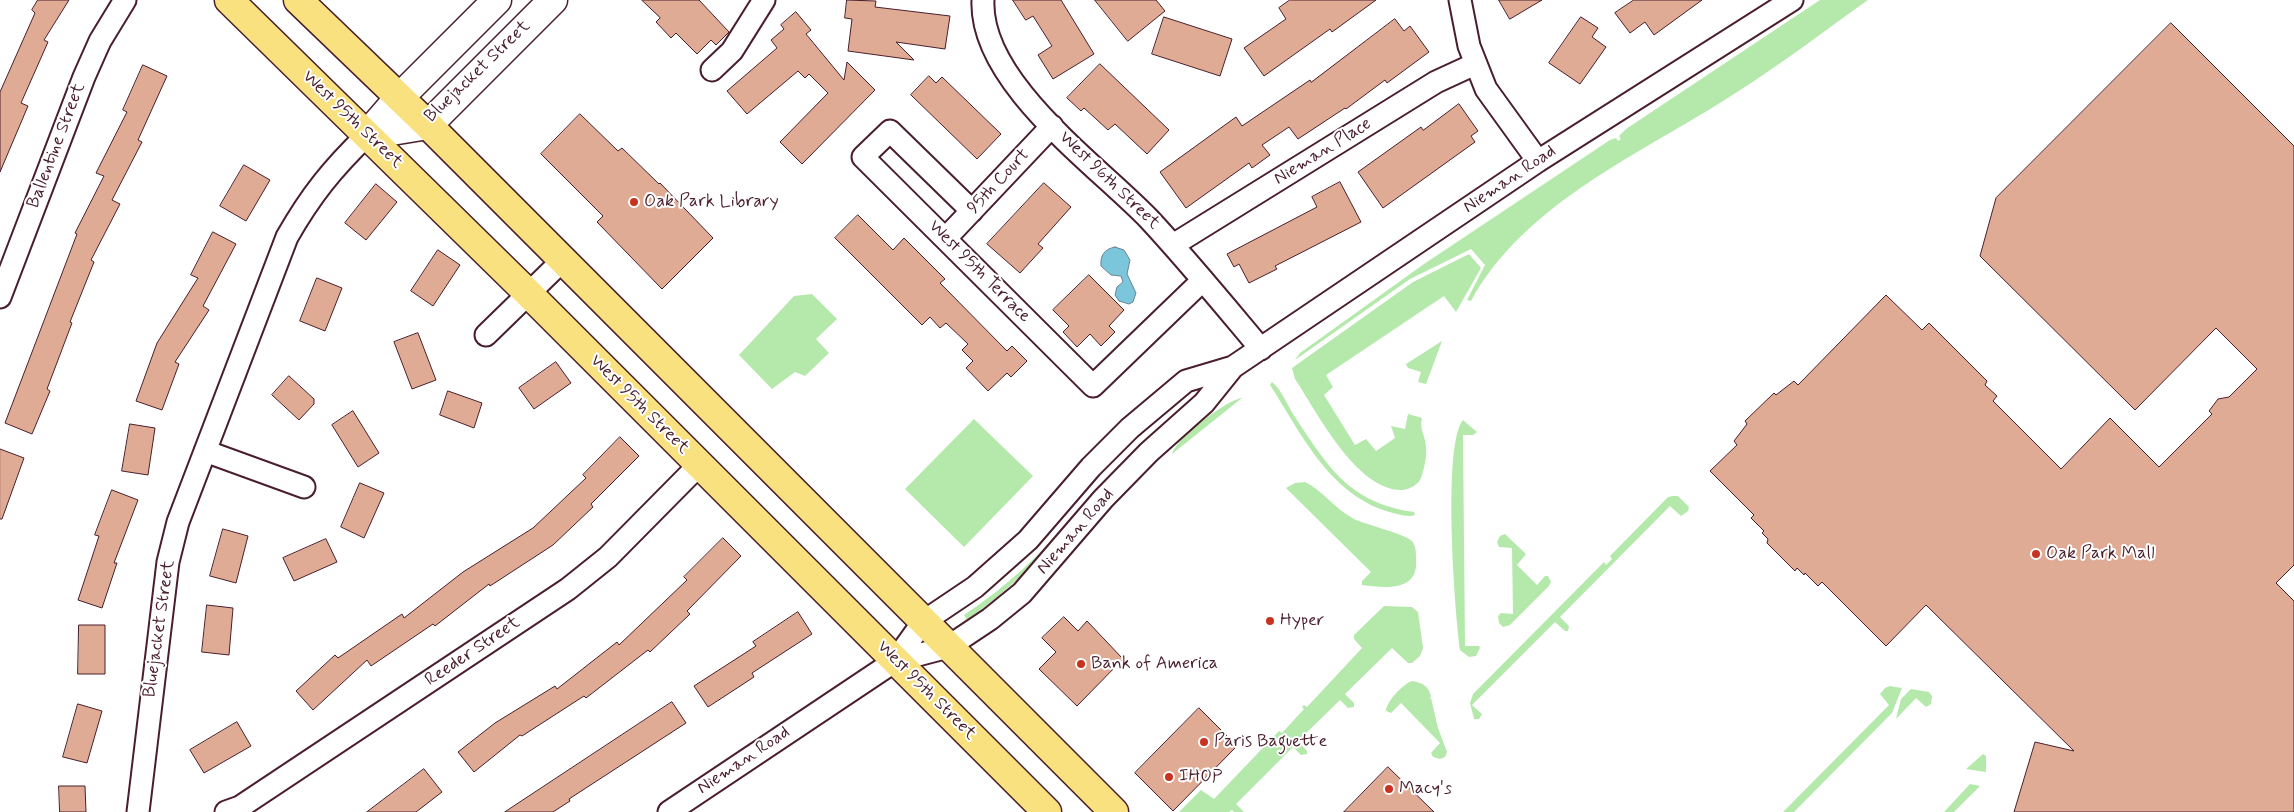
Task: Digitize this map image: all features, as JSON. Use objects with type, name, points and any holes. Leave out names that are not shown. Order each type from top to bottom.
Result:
[{"type":"main road","name":"West 95th Street","points":[[229,0],[529,294],[1047,812]]},
{"type":"main road","points":[[298,0],[428,125],[1114,812]]},
{"type":"street","name":"Ballentine Street","points":[[0,297],[84,77],[100,41],[125,0]]},
{"type":"street","name":"Bluejacket Street","points":[[138,812],[168,562],[178,522],[287,237],[310,197],[334,166],[367,135],[399,98],[498,0]]},
{"type":"street","name":"Bluejacket Street","points":[[367,135],[428,125],[552,0]]},
{"type":"street","name":"West 96th Street","points":[[983,0],[987,28],[1003,66],[1022,95],[1052,126],[1127,196],[1173,244],[1262,348]]},
{"type":"street","points":[[1460,0],[1475,64],[1486,89],[1538,161]]},
{"type":"street","name":"Nieman Road","points":[[668,812],[895,660],[924,622],[1002,565],[1048,520],[1091,467],[1151,410],[1186,382],[1233,367],[1538,161],[1792,0]]},
{"type":"street","points":[[712,70],[732,51],[755,4]]},
{"type":"street","name":"Nieman Place","points":[[1173,244],[1436,82],[1475,64]]},
{"type":"street","name":"95th Court","points":[[946,238],[1052,126]]},
{"type":"street","name":"West 95th Terrace","points":[[972,211],[890,131],[863,157],[1093,386],[1203,280]]},
{"type":"street","points":[[486,336],[563,260]]},
{"type":"street","name":"Nieman Road","points":[[895,660],[948,646],[990,619],[1022,593],[1103,499],[1149,452],[1204,403],[1233,367]]},
{"type":"street","points":[[205,451],[304,487]]},
{"type":"street","name":"Reeder Street","points":[[226,812],[240,807],[564,592],[608,557],[699,465]]},
{"type":"green space","points":[[1820,0],[1868,0],[1751,83],[1625,159],[1589,182],[1554,208],[1522,235],[1494,266],[1471,301],[1467,300],[1485,265],[1471,249],[1410,279],[1295,360],[1300,353],[1424,264],[1610,140],[1616,138],[1618,141],[1621,139],[1619,136],[1626,129]]},
{"type":"green space","points":[[1469,254],[1481,268],[1456,312],[1444,296],[1326,375],[1333,387],[1324,395],[1355,445],[1366,439],[1376,451],[1395,438],[1391,426],[1405,429],[1408,414],[1422,418],[1421,426],[1426,451],[1420,480],[1411,488],[1403,490],[1386,487],[1370,478],[1340,448],[1295,379],[1292,368],[1413,282]]},
{"type":"green space","points":[[812,294],[837,319],[816,339],[829,353],[805,376],[795,372],[772,389],[739,355],[794,296]]},
{"type":"green space","points":[[1442,341],[1426,384],[1418,382],[1421,372],[1408,368],[1406,364]]},
{"type":"green space","points":[[1272,382],[1317,450],[1342,479],[1372,500],[1391,507],[1414,512],[1415,515],[1408,516],[1386,511],[1366,502],[1348,490],[1332,475],[1305,441],[1270,385]]},
{"type":"green space","points":[[1242,398],[1172,454],[1192,430],[1214,412]]},
{"type":"green space","points":[[974,419],[1033,476],[964,547],[905,489]]},
{"type":"green space","points":[[1463,420],[1477,432],[1473,435],[1463,435],[1465,646],[1479,646],[1480,648],[1476,656],[1469,657],[1460,650],[1455,602],[1452,530],[1453,461],[1457,436]]},
{"type":"green space","points":[[1305,482],[1354,519],[1402,535],[1412,541],[1415,547],[1416,570],[1407,583],[1390,587],[1362,585],[1362,581],[1371,572],[1286,488],[1295,483]]},
{"type":"green space","points":[[1678,496],[1689,507],[1688,511],[1681,516],[1670,506],[1560,617],[1569,626],[1568,631],[1565,631],[1555,622],[1472,705],[1482,714],[1479,719],[1474,719],[1470,703],[1473,694],[1604,562],[1606,565],[1612,559],[1610,556],[1668,497]]},
{"type":"green space","points":[[1072,516],[1076,519],[1038,560],[997,597],[967,620],[964,615],[1022,570]]},
{"type":"green space","points":[[1505,534],[1526,554],[1517,565],[1537,585],[1545,576],[1548,576],[1551,582],[1510,625],[1503,627],[1499,623],[1498,616],[1501,613],[1513,614],[1512,548],[1499,547],[1497,542],[1500,536]]},
{"type":"green space","points":[[1384,606],[1412,607],[1418,612],[1423,648],[1420,656],[1412,663],[1408,663],[1392,648],[1345,694],[1354,703],[1354,707],[1348,708],[1340,700],[1298,741],[1307,751],[1307,754],[1301,755],[1293,747],[1236,804],[1244,812],[1234,812],[1232,810],[1229,812],[1179,812],[1201,790],[1214,799],[1279,731],[1282,733],[1304,709],[1302,707],[1304,705],[1307,707],[1362,648],[1354,639],[1354,635]]},
{"type":"green space","points":[[1412,681],[1425,686],[1429,690],[1431,697],[1428,699],[1431,698],[1438,728],[1447,752],[1445,757],[1440,759],[1433,757],[1431,753],[1440,743],[1401,703],[1391,713],[1386,711],[1396,694]]},
{"type":"green space","points":[[1890,686],[1902,688],[1892,713],[1794,812],[1783,812],[1889,705],[1880,694],[1885,688]]},
{"type":"green space","points":[[1911,689],[1929,692],[1932,696],[1931,704],[1926,707],[1916,698],[1896,719],[1901,699]]},
{"type":"green space","points":[[1983,754],[1986,756],[1986,772],[1966,769]]},
{"type":"green space","points":[[1970,784],[1980,786],[1954,812],[1944,812]]},
{"type":"water","points":[[1115,247],[1124,250],[1130,260],[1127,274],[1136,293],[1133,302],[1129,304],[1119,301],[1115,295],[1117,287],[1123,282],[1121,276],[1111,275],[1101,266],[1101,259],[1104,253],[1108,249]]},
{"type":"building","points":[[38,0],[69,0],[44,40],[48,42],[21,103],[28,106],[0,172],[0,92],[35,13],[32,10]]},
{"type":"building","points":[[642,0],[699,0],[729,32],[716,45],[711,40],[697,54],[676,33],[671,38],[656,22],[660,18]]},
{"type":"building","points":[[847,0],[876,1],[875,7],[950,16],[945,49],[896,42],[914,60],[848,51],[852,19],[845,18]]},
{"type":"building","points":[[1013,0],[1061,0],[1094,54],[1053,79],[1038,55],[1052,46],[1033,16],[1026,20]]},
{"type":"building","points":[[1095,0],[1156,0],[1165,11],[1128,41]]},
{"type":"building","points":[[1290,0],[1376,0],[1332,32],[1330,29],[1264,76],[1244,48],[1286,19],[1279,8]]},
{"type":"building","points":[[1499,0],[1542,0],[1510,19]]},
{"type":"building","points":[[1634,0],[1702,0],[1654,35],[1645,22],[1630,33],[1615,13]]},
{"type":"building","points":[[796,12],[811,30],[806,34],[844,80],[847,62],[875,90],[802,164],[780,142],[828,93],[809,74],[805,78],[798,71],[747,114],[727,91],[777,48],[771,40],[784,29],[781,25]]},
{"type":"building","points":[[1164,17],[1232,39],[1220,76],[1152,54]]},
{"type":"building","points":[[1581,17],[1598,28],[1592,37],[1606,47],[1580,84],[1549,63]]},
{"type":"building","points":[[1395,19],[1404,31],[1410,26],[1429,52],[1387,83],[1385,80],[1346,109],[1298,139],[1289,127],[1262,145],[1270,155],[1252,168],[1249,163],[1186,208],[1160,172],[1236,117],[1242,126],[1310,80],[1311,82]]},
{"type":"building","name":"Oak Park Mall","points":[[2171,23],[2294,146],[2294,565],[2276,583],[2294,601],[2294,812],[2014,812],[2035,742],[2074,751],[1926,605],[1886,646],[1822,582],[1818,586],[1805,573],[1804,575],[1797,568],[1795,571],[1767,543],[1768,539],[1762,533],[1764,531],[1751,518],[1754,515],[1710,471],[1737,445],[1734,441],[1747,424],[1745,421],[1774,393],[1776,395],[1794,381],[1798,385],[1886,295],[1922,330],[1929,323],[1987,381],[1985,385],[1997,396],[1993,401],[2061,469],[2110,418],[2159,467],[2212,414],[2209,411],[2218,399],[2229,397],[2257,369],[2216,328],[2135,410],[1980,256],[1996,198]]},
{"type":"building","points":[[1100,64],[1169,130],[1147,154],[1115,124],[1108,130],[1084,108],[1081,111],[1067,98]]},
{"type":"building","points":[[143,65],[167,76],[138,140],[142,142],[112,200],[120,204],[91,260],[94,262],[70,322],[72,323],[47,389],[50,391],[32,434],[5,423],[77,234],[75,233],[104,176],[96,173],[127,112],[123,110]]},
{"type":"building","points":[[929,76],[936,83],[942,77],[1001,134],[977,159],[911,95]]},
{"type":"building","points":[[1459,104],[1478,131],[1471,136],[1475,142],[1383,208],[1358,172],[1421,127],[1423,130]]},
{"type":"building","name":"Oak Park Library","points":[[580,114],[618,151],[622,148],[660,183],[713,238],[662,289],[597,222],[603,216],[541,154]]},
{"type":"building","points":[[244,165],[270,180],[246,221],[220,206]]},
{"type":"building","points":[[1340,182],[1361,222],[1275,266],[1277,269],[1249,283],[1239,264],[1234,267],[1227,254],[1317,207],[1312,197]]},
{"type":"building","points":[[1044,183],[1071,207],[1038,244],[1043,248],[1020,273],[987,244]]},
{"type":"building","points":[[376,184],[397,202],[366,240],[345,223]]},
{"type":"building","points":[[858,215],[893,250],[904,238],[945,279],[940,283],[1007,351],[1012,346],[1027,361],[1011,377],[1007,373],[988,391],[966,368],[973,361],[962,350],[968,344],[946,323],[940,328],[930,317],[922,325],[835,238]]},
{"type":"building","points":[[213,232],[236,244],[203,306],[209,310],[175,362],[179,364],[162,410],[136,401],[157,343],[198,278],[191,275]]},
{"type":"building","points":[[438,250],[460,265],[433,306],[411,291]]},
{"type":"building","points":[[1089,275],[1124,310],[1109,326],[1115,332],[1101,346],[1090,334],[1077,347],[1063,332],[1069,326],[1053,310]]},
{"type":"building","points":[[317,278],[342,288],[325,331],[300,321]]},
{"type":"building","points":[[418,333],[436,380],[412,389],[394,342]]},
{"type":"building","points":[[556,362],[571,383],[534,409],[519,388]]},
{"type":"building","points":[[289,376],[314,399],[314,404],[299,420],[272,395]]},
{"type":"building","points":[[448,391],[482,403],[474,428],[440,415]]},
{"type":"building","points":[[353,411],[379,453],[358,467],[332,425]]},
{"type":"building","points":[[130,424],[155,428],[148,475],[122,471]]},
{"type":"building","points":[[620,437],[639,456],[591,504],[593,507],[553,545],[490,586],[489,584],[435,626],[433,624],[371,666],[367,660],[313,710],[296,691],[335,655],[338,658],[402,614],[404,618],[463,572],[533,528],[586,478],[583,475]]},
{"type":"building","points":[[0,449],[24,458],[2,519],[0,519]]},
{"type":"building","points":[[360,483],[384,493],[364,538],[341,527]]},
{"type":"building","points":[[112,490],[138,500],[114,563],[117,563],[102,608],[78,600],[99,536],[95,535]]},
{"type":"building","points":[[223,529],[248,536],[236,583],[210,576]]},
{"type":"building","points":[[723,538],[741,556],[687,611],[690,614],[650,652],[648,650],[586,698],[584,696],[522,736],[520,735],[474,772],[458,752],[495,723],[555,686],[557,689],[617,642],[619,645],[687,580],[684,577]]},
{"type":"building","points":[[326,539],[337,562],[294,581],[283,558]]},
{"type":"building","points":[[207,605],[233,608],[229,655],[202,652]]},
{"type":"building","points":[[798,612],[812,634],[752,673],[754,677],[708,707],[694,686],[756,646],[753,642]]},
{"type":"building","name":"Bank of America","points":[[1064,617],[1078,631],[1087,621],[1123,659],[1077,706],[1039,669],[1056,652],[1042,638]]},
{"type":"building","points":[[79,625],[105,625],[105,674],[78,674]]},
{"type":"building","points":[[672,702],[686,723],[569,799],[570,801],[553,812],[505,812]]},
{"type":"building","points":[[78,704],[102,711],[87,763],[63,757]]},
{"type":"building","points":[[1199,708],[1237,746],[1173,811],[1135,773]]},
{"type":"building","points":[[237,722],[251,746],[204,773],[190,750]]},
{"type":"building","name":"Macy's","points":[[1388,767],[1434,812],[1344,812]]},
{"type":"building","points":[[424,769],[442,792],[416,812],[367,812]]},
{"type":"building","points":[[59,786],[85,786],[86,812],[60,812]]},
{"type":"place","name":"Oak Park Library","points":[[634,202]]},
{"type":"place","name":"Oak Park Mall","points":[[2036,554]]},
{"type":"place","name":"Hyper","points":[[1270,621]]},
{"type":"place","name":"Bank of America","points":[[1081,664]]},
{"type":"place","name":"Paris Baguette","points":[[1204,742]]},
{"type":"place","name":"IHOP","points":[[1169,777]]},
{"type":"place","name":"Macy's","points":[[1389,789]]}]
